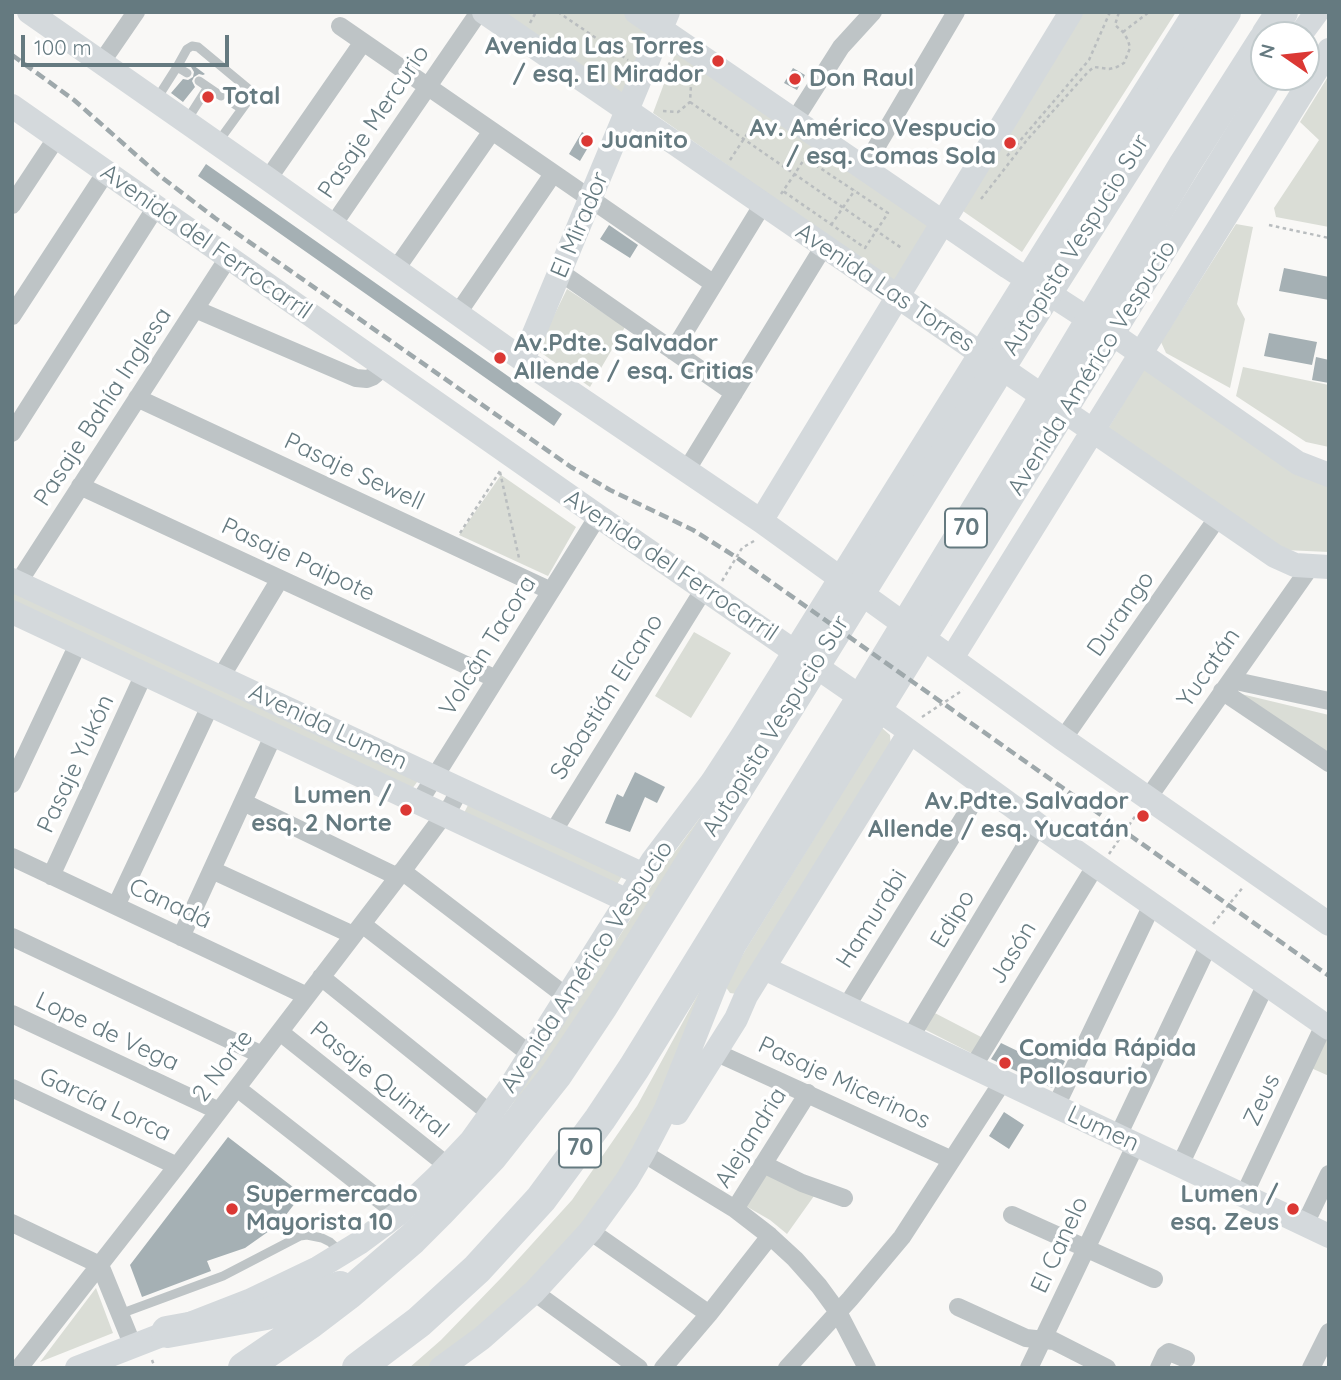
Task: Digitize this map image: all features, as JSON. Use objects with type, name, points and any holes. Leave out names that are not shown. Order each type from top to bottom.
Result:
[{"type":"highway","name":"Autopista Vespucio Sur","points":[[244,1368],[310,1323],[384,1264],[439,1212],[524,1117],[579,1041],[1029,320],[1225,12]]},
{"type":"highway","name":"Autopista Vespucio Sur","points":[[358,1368],[419,1322],[477,1269],[518,1226],[588,1138],[634,1068],[1020,440],[1185,164],[1250,62]]},
{"type":"highway","points":[[167,1332],[283,1309],[342,1286],[384,1264]]},
{"type":"highway","points":[[390,1368],[435,1323],[477,1269]]},
{"type":"street","points":[[101,63],[136,12]]},
{"type":"street","name":"Pasaje Mercurio","points":[[333,225],[481,12]]},
{"type":"street","name":"Avenida Las Torres","points":[[481,12],[720,174],[773,201],[898,296],[1282,560],[1295,565],[1320,567]]},
{"type":"street","points":[[636,12],[665,21],[862,177],[943,222],[1298,463],[1329,475]]},
{"type":"street","points":[[862,177],[956,12]]},
{"type":"street","points":[[767,525],[898,296],[1071,12]]},
{"type":"street","name":"Avenida Américo Vespucio","points":[[77,1368],[275,1289],[342,1253],[398,1214],[448,1166],[491,1114],[643,875],[712,782],[742,736],[1195,12]]},
{"type":"street","points":[[794,121],[833,58],[868,13]]},
{"type":"street","points":[[45,17],[101,63],[523,360],[767,525],[1063,739],[1329,924]]},
{"type":"street","name":"El Mirador","points":[[523,360],[665,21]]},
{"type":"street","points":[[340,26],[714,284]]},
{"type":"street","points":[[268,179],[363,42]]},
{"type":"street","name":"Avenida Américo Vespucio","points":[[945,653],[1132,348],[1327,55]]},
{"type":"street","name":"Avenida Américo Vespucio","points":[[455,1365],[534,1293],[590,1231],[627,1180],[670,1099],[724,964],[1263,91]]},
{"type":"street","name":"Avenida del Ferrocarril","points":[[12,106],[1327,1026]]},
{"type":"street","points":[[396,269],[492,131]]},
{"type":"street","points":[[12,205],[57,138]]},
{"type":"street","points":[[12,316],[106,172]]},
{"type":"street","points":[[458,313],[553,174]]},
{"type":"street","points":[[673,351],[714,284],[773,201]]},
{"type":"street","points":[[12,433],[156,207]]},
{"type":"street","points":[[686,471],[825,238]]},
{"type":"street","name":"Pasaje Bahía Inglesa","points":[[15,581],[228,258]]},
{"type":"street","points":[[560,272],[734,393]]},
{"type":"street","points":[[195,309],[356,378],[367,379],[384,367]]},
{"type":"street","name":"Pasaje Sewell","points":[[137,398],[551,591]]},
{"type":"street","name":"Pasaje Paipote","points":[[80,486],[496,679]]},
{"type":"street","name":"Volcán Tacora","points":[[419,802],[598,516]]},
{"type":"street","name":"Durango","points":[[1063,739],[1218,517]]},
{"type":"street","name":"Yucatán","points":[[1145,796],[1226,685],[1320,567]]},
{"type":"street","points":[[221,677],[280,579]]},
{"type":"street","name":"Avenida Lumen","points":[[15,581],[643,875]]},
{"type":"street","name":"Sebastián Elcano","points":[[552,832],[709,593]]},
{"type":"street","name":"Avenida Lumen","points":[[13,615],[79,642],[628,901]]},
{"type":"street","points":[[12,784],[79,642]]},
{"type":"street","name":"Pasaje Yukón","points":[[51,876],[145,674]]},
{"type":"street","points":[[1226,685],[1329,701]]},
{"type":"street","points":[[1226,685],[1329,763]]},
{"type":"street","points":[[116,906],[211,705]]},
{"type":"street","name":"Avenida Américo Vespucio","points":[[643,1153],[678,1111],[736,1019],[746,996],[904,728]]},
{"type":"street","points":[[181,937],[274,734]]},
{"type":"street","name":"Hamurabi","points":[[846,1007],[984,785]]},
{"type":"street","name":"2 Norte","points":[[19,1368],[358,930],[460,789]]},
{"type":"street","points":[[243,802],[400,874],[567,998]]},
{"type":"street","name":"Edipo","points":[[910,1038],[1038,825]]},
{"type":"street","name":"Canadá","points":[[12,858],[307,996]]},
{"type":"street","name":"Jasón","points":[[973,1067],[1096,865]]},
{"type":"street","points":[[212,870],[358,930],[531,1055]]},
{"type":"street","points":[[1056,1106],[1152,905]]},
{"type":"street","points":[[12,937],[262,1055]]},
{"type":"street","name":"El Canelo","points":[[1029,1368],[1086,1249],[1205,942]]},
{"type":"street","name":"Lumen","points":[[764,968],[1329,1236]]},
{"type":"street","points":[[321,978],[491,1114]]},
{"type":"street","points":[[716,982],[719,992],[726,999],[736,1000],[746,996]]},
{"type":"street","points":[[1180,1165],[1266,984]]},
{"type":"street","name":"Lope de Vega","points":[[12,1014],[219,1111]]},
{"type":"street","name":"Zeus","points":[[1244,1195],[1327,1026]]},
{"type":"street","name":"Pasaje Quintral","points":[[280,1032],[448,1166]]},
{"type":"street","name":"Pasaje Micerinos","points":[[715,1052],[952,1160]]},
{"type":"street","points":[[787,1368],[902,1237],[1003,1081]]},
{"type":"street","name":"García Lorca","points":[[12,1088],[177,1166]]},
{"type":"street","points":[[237,1088],[398,1214]]},
{"type":"street","name":"Alejandria","points":[[735,1209],[808,1093]]},
{"type":"street","points":[[643,1153],[735,1209],[770,1236],[808,1272],[838,1312],[867,1368]]},
{"type":"street","points":[[763,1164],[844,1198]]},
{"type":"street","points":[[1305,1224],[1329,1174]]},
{"type":"street","points":[[1012,1215],[1154,1279]]},
{"type":"street","points":[[12,1223],[100,1265],[133,1346]]},
{"type":"street","points":[[590,1231],[709,1314]]},
{"type":"street","points":[[663,1368],[770,1236]]},
{"type":"street","points":[[534,1293],[639,1368]]},
{"type":"street","points":[[958,1307],[1026,1338],[1054,1341],[1108,1368]]},
{"type":"street","points":[[1311,1368],[1329,1332]]},
{"type":"street","points":[[1159,1368],[1169,1352],[1186,1359]]},
{"type":"lane","points":[[155,100],[187,49],[198,47],[251,91],[250,98],[238,106],[217,144]]},
{"type":"lane","points":[[177,67],[187,73]]},
{"type":"lane","points":[[199,81],[221,96]]},
{"type":"lane","points":[[186,122],[208,87]]},
{"type":"lane","points":[[120,1314],[223,1276],[300,1236],[322,1238],[342,1253]]},
{"type":"path","points":[[558,12],[631,62]]},
{"type":"path","points":[[1004,159],[1088,60],[1110,12]]},
{"type":"path","points":[[977,204],[1027,140],[1088,72],[1094,67],[1109,69],[1124,63],[1130,48],[1123,32],[1115,25],[1119,12]]},
{"type":"path","points":[[1123,32],[1149,12]]},
{"type":"path","points":[[657,107],[663,111],[678,111],[690,102],[691,85],[683,71],[668,63]]},
{"type":"path","points":[[690,102],[911,254]]},
{"type":"path","points":[[720,174],[768,103]]},
{"type":"path","points":[[805,158],[862,177],[888,213],[865,248],[825,238],[773,201],[805,158]]},
{"type":"path","points":[[825,238],[862,177]]},
{"type":"path","points":[[1269,225],[1329,238]]},
{"type":"path","points":[[452,545],[500,471],[519,560]]},
{"type":"path","points":[[709,593],[744,545],[767,525]]},
{"type":"path","points":[[904,728],[980,678]]},
{"type":"path","points":[[1096,865],[1107,857],[1136,815],[1135,804],[1145,796]]},
{"type":"path","points":[[1205,942],[1254,872]]},
{"type":"shaded area","points":[[503,12],[625,12],[651,30],[623,94]]},
{"type":"shaded area","points":[[1080,12],[1176,12],[1022,252],[960,209]]},
{"type":"shaded area","points":[[677,49],[929,224],[895,283],[653,113]]},
{"type":"shaded area","points":[[1329,75],[1329,227],[1276,217],[1274,208],[1319,140],[1300,122]]},
{"type":"shaded area","points":[[1236,224],[1253,227],[1237,304],[1245,319],[1230,388],[1166,353],[1161,342]]},
{"type":"shaded area","points":[[567,289],[625,327],[590,387],[537,350]]},
{"type":"shaded area","points":[[1146,366],[1329,485],[1329,552],[1284,550],[1106,432]]},
{"type":"shaded area","points":[[1243,367],[1329,385],[1329,447],[1306,442],[1236,396]]},
{"type":"shaded area","points":[[501,475],[576,527],[548,576],[459,535]]},
{"type":"shaded area","points":[[12,592],[420,778],[412,789],[12,603]]},
{"type":"shaded area","points":[[694,632],[731,653],[691,718],[655,696]]},
{"type":"shaded area","points":[[1237,693],[1329,715],[1329,753]]},
{"type":"shaded area","points":[[882,728],[890,735],[891,748],[737,994],[730,993],[725,986],[746,949]]},
{"type":"shaded area","points":[[724,785],[614,975],[488,1148],[511,1106],[663,868]]},
{"type":"shaded area","points":[[469,803],[624,873],[616,886],[464,813]]},
{"type":"shaded area","points":[[714,965],[640,1143],[566,1252],[435,1368],[409,1368],[441,1340],[572,1200],[637,1106]]},
{"type":"shaded area","points":[[929,1010],[983,1038],[975,1055],[920,1027]]},
{"type":"shaded area","points":[[1325,1039],[1329,1042],[1329,1076],[1311,1068]]},
{"type":"shaded area","points":[[765,1172],[814,1196],[787,1234],[770,1220],[744,1205]]},
{"type":"shaded area","points":[[96,1288],[113,1333],[40,1362]]},
{"type":"building","points":[[193,65],[205,74],[194,77],[192,81],[195,87],[183,102],[171,93],[183,79],[193,77]]},
{"type":"building","name":"Don Raul","points":[[793,68],[805,75],[797,90],[784,83]]},
{"type":"building","points":[[582,132],[593,139],[580,161],[569,154]]},
{"type":"building","points":[[206,164],[562,414],[554,426],[198,176]]},
{"type":"building","points":[[609,225],[638,245],[630,258],[600,239]]},
{"type":"building","points":[[1284,268],[1329,277],[1329,300],[1279,291]]},
{"type":"building","points":[[1269,333],[1317,342],[1312,365],[1264,356]]},
{"type":"building","points":[[1316,357],[1329,360],[1329,383],[1312,380]]},
{"type":"building","points":[[635,772],[665,787],[657,803],[645,797],[630,832],[605,823],[617,794],[623,797]]},
{"type":"building","points":[[1001,1043],[1030,1057],[1035,1047],[1065,1061],[1052,1088],[991,1059]]},
{"type":"building","points":[[1004,1112],[1024,1125],[1009,1149],[989,1136]]},
{"type":"building","name":"Supermercado Mayorista 10","points":[[228,1137],[302,1194],[279,1224],[245,1248],[207,1261],[211,1271],[142,1297],[130,1265]]},
{"type":"railway","points":[[12,55],[74,100],[160,176],[215,218],[571,467],[610,490],[693,530],[736,557],[1329,976]]},
{"type":"place","name":"Avenida Las Torres / esq. El Mirador","points":[[718,61]]},
{"type":"place","name":"Don Raul","points":[[795,79]]},
{"type":"place","name":"Total","points":[[208,97]]},
{"type":"place","name":"Juanito","points":[[587,141]]},
{"type":"place","name":"Av. Américo Vespucio / esq. Comas Sola","points":[[1010,143]]},
{"type":"place","name":"Av.Pdte. Salvador Allende / esq. Critias","points":[[500,358]]},
{"type":"place","name":"Lumen / esq. 2 Norte","points":[[406,810]]},
{"type":"place","name":"Av.Pdte. Salvador Allende / esq. Yucatán","points":[[1143,816]]},
{"type":"place","name":"Comida Rápida Pollosaurio","points":[[1005,1063]]},
{"type":"place","name":"Supermercado Mayorista 10","points":[[232,1209]]},
{"type":"place","name":"Lumen / esq. Zeus","points":[[1293,1209]]}]
